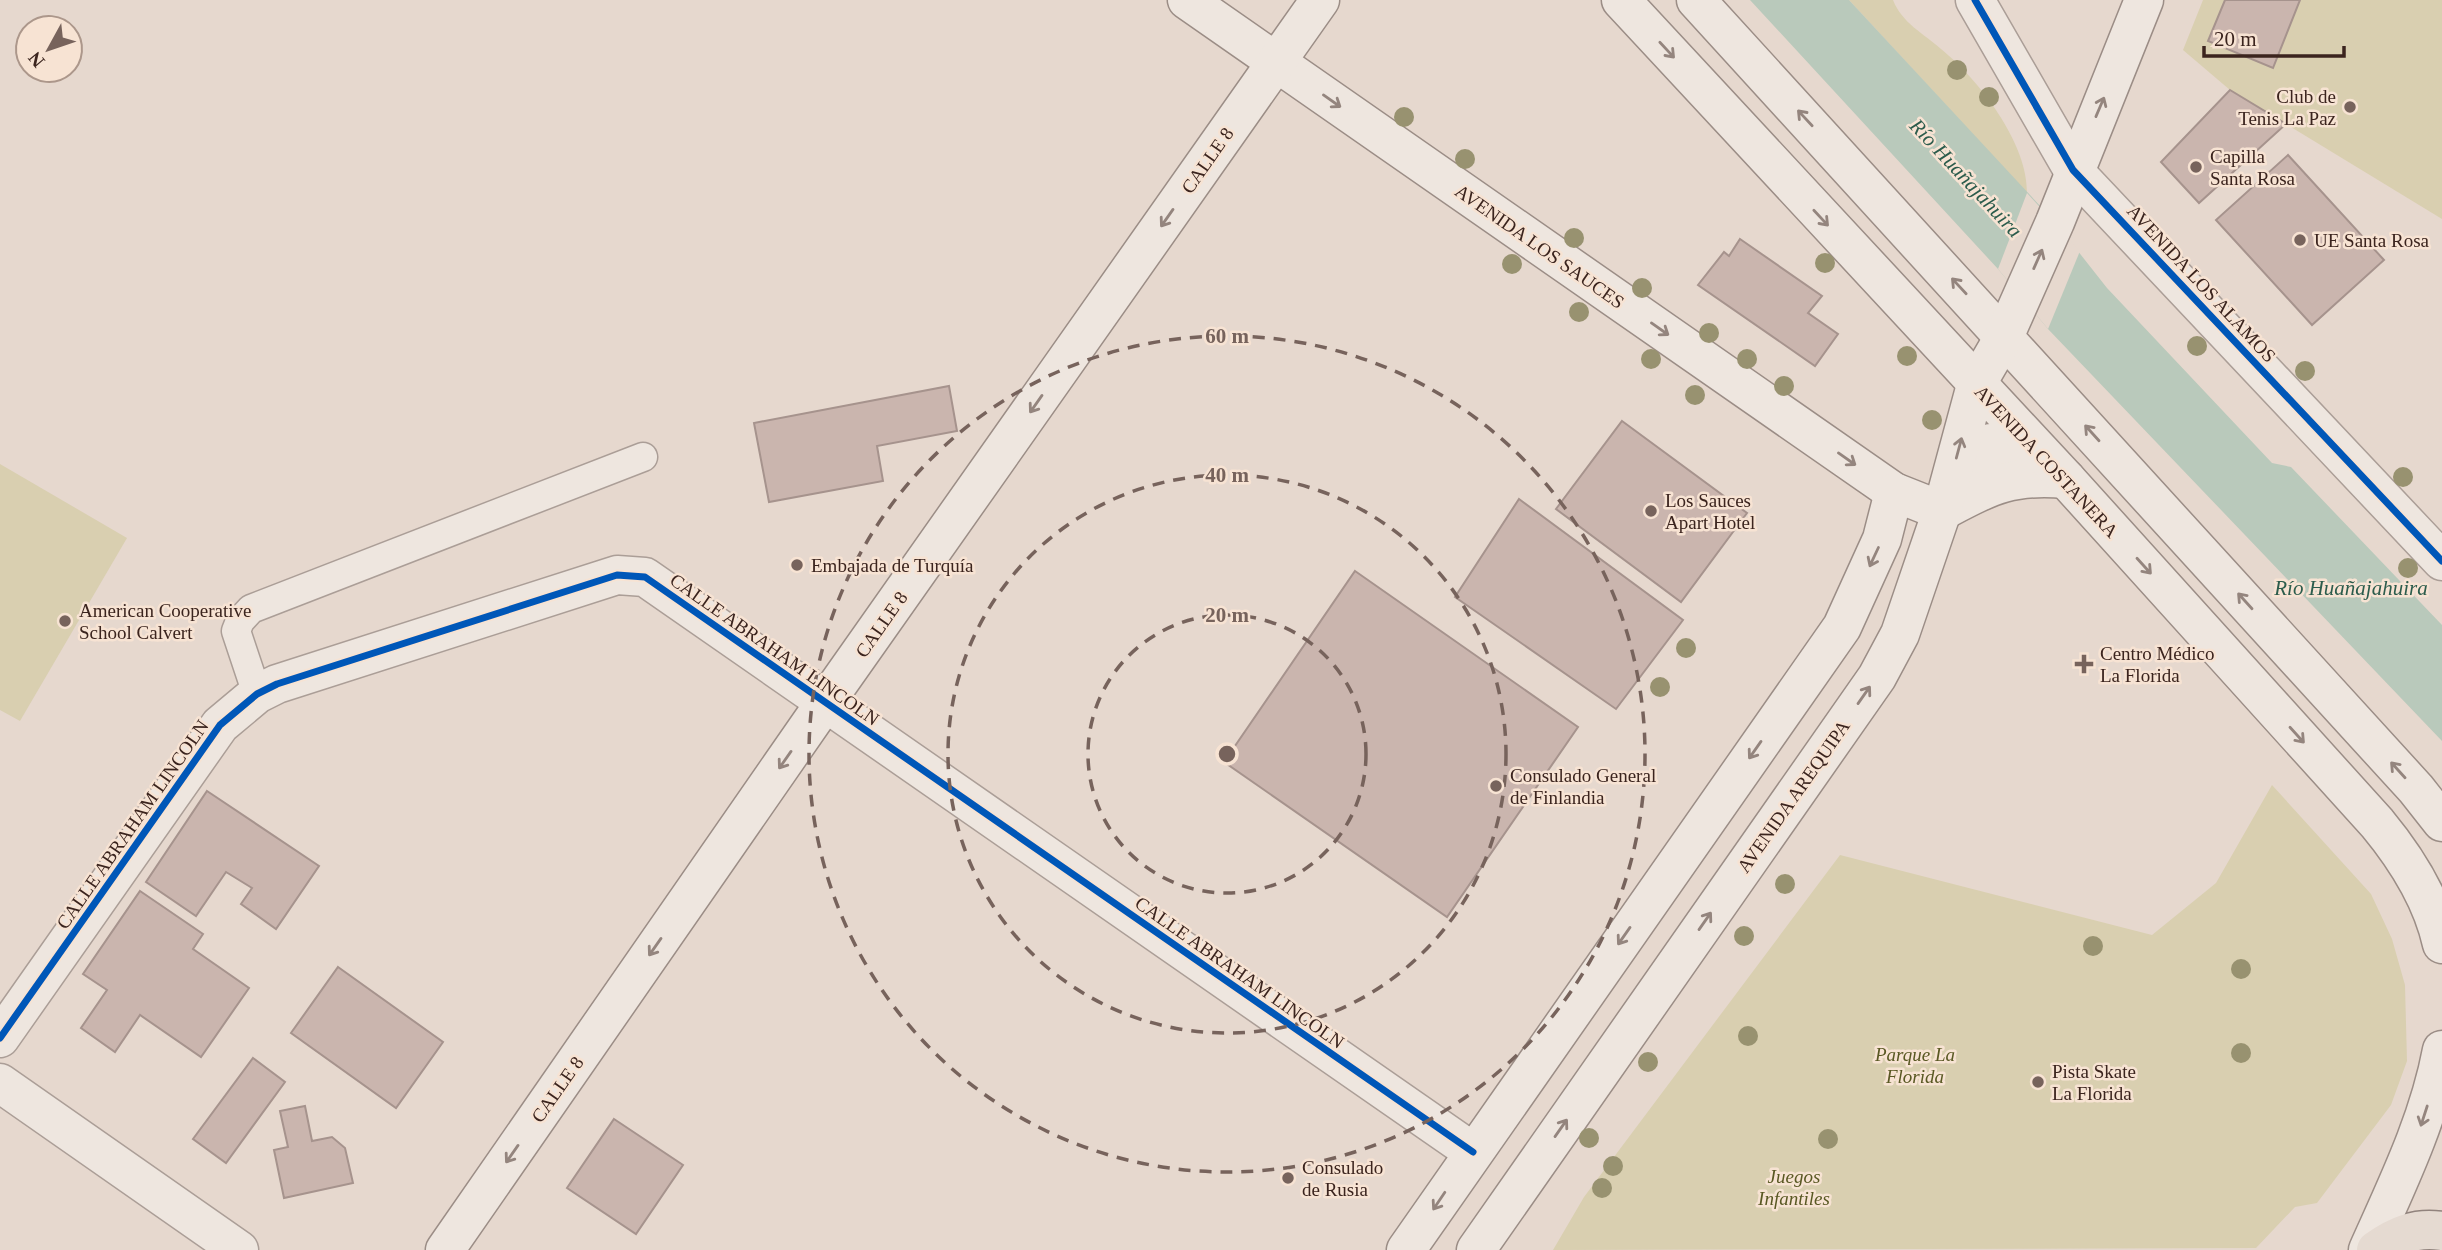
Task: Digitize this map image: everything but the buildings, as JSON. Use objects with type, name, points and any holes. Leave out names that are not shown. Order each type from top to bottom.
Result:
[{"type":"main road","name":"AVENIDA LOS SAUCES","points":[[1187,0],[1894,492],[1942,511]]},
{"type":"main road","name":"CALLE 8","points":[[445,1250],[824,704],[1320,0]]},
{"type":"main road","name":"AVENIDA COSTANERA","points":[[1621,0],[2066,480],[2397,847],[2423,891],[2442,944]]},
{"type":"main road","points":[[1696,0],[2416,789],[2442,822]]},
{"type":"main road","name":"AVENIDA LOS ALAMOS","points":[[1975,0],[2074,170],[2442,561]]},
{"type":"main road","points":[[2074,170],[2144,0]]},
{"type":"main road","name":"AVENIDA AREQUIPA","points":[[1476,1250],[1877,677],[1900,634],[1942,511],[1976,385],[2004,337],[2074,170]]},
{"type":"main road","points":[[1942,511],[1999,482],[2035,476],[2066,480]]},
{"type":"main road","points":[[1406,1250],[1842,628],[1882,539],[1894,492]]},
{"type":"main road","name":"CALLE ABRAHAM LINCOLN","points":[[0,1038],[220,725],[257,694],[277,684],[617,575],[645,577],[824,704],[1521,1184]]},
{"type":"main road","points":[[2368,1250],[2414,1144],[2437,1076],[2442,1050]]},
{"type":"main road","points":[[0,1083],[239,1250]]},
{"type":"main road","points":[[2376,1250],[2392,1238],[2411,1231],[2442,1231]]},
{"type":"lane","points":[[257,694],[236,631],[240,621],[251,609],[643,457]]},
{"type":"green space","points":[[1849,0],[1893,0],[1907,21],[1971,78],[1999,114],[2010,134],[2025,174],[2027,193]]},
{"type":"green space","name":"Club de Tenis La Paz","points":[[2203,0],[2442,0],[2442,219],[2230,90],[2183,50]]},
{"type":"green space","points":[[0,464],[127,538],[20,721],[0,710]]},
{"type":"green space","name":"Parque La Florida","points":[[2272,785],[2371,894],[2392,939],[2405,985],[2407,1061],[2391,1105],[2317,1203],[2295,1207],[2256,1248],[1553,1250],[1584,1197],[1840,855],[2152,935],[2216,883]]},
{"type":"water","name":"Río Huañajahuira","points":[[1750,0],[1849,0],[2055,222],[2107,288],[2272,463],[2291,467],[2442,625],[2442,741],[2048,329],[1998,269]]},
{"type":"pier","points":[[2027,193],[2080,251],[2048,329],[1998,269]]},
{"type":"cycle path","points":[[1975,0],[2073,170],[2442,561]]},
{"type":"cycle path","points":[[0,1038],[220,725],[257,694],[277,684],[617,575],[645,577],[1473,1152]]},
{"type":"place","name":"Club de Tenis La Paz","points":[[2350,107]]},
{"type":"place","name":"Capilla Santa Rosa","points":[[2196,167]]},
{"type":"place","name":"UE Santa Rosa","points":[[2300,240]]},
{"type":"place","name":"Los Sauces Apart Hotel","points":[[1651,511]]},
{"type":"place","name":"Embajada de Turquía","points":[[797,565]]},
{"type":"place","name":"American Cooperative School Calvert","points":[[65,621]]},
{"type":"place","name":"Centro Médico La Florida","points":[[2084,664]]},
{"type":"place","name":"Consulado General de Finlandia","points":[[1496,786]]},
{"type":"place","name":"Pista Skate La Florida","points":[[2038,1082]]},
{"type":"place","name":"Consulado de Rusia","points":[[1288,1178]]},
{"type":"park label","name":"Juegos Infantiles","points":[[1794,1187]]}]
